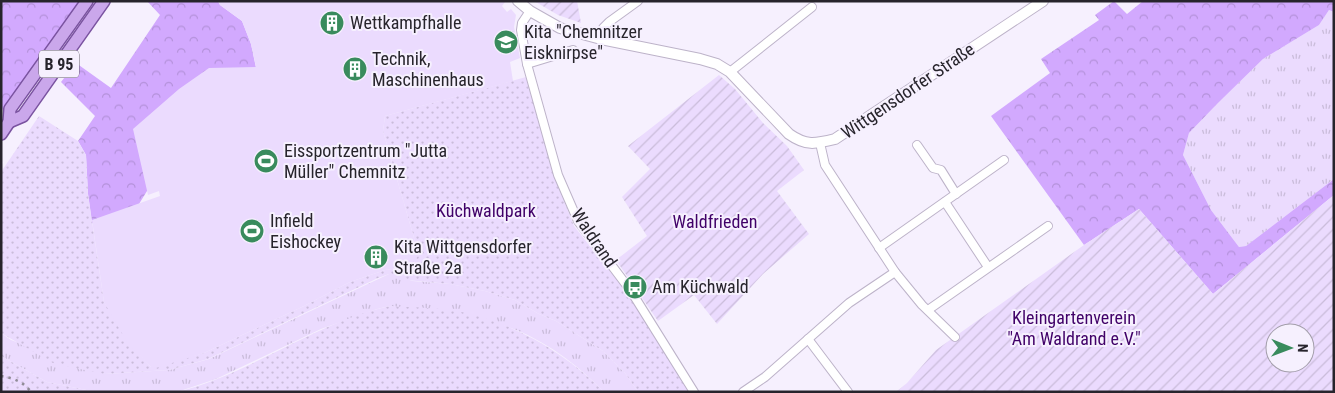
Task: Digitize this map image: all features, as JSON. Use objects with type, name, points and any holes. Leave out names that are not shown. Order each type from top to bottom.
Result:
[{"type":"main road","name":"B 95","points":[[1,134],[5,119],[10,110],[87,1]]},
{"type":"main road","name":"B 95","points":[[5,119],[23,116],[104,1]]},
{"type":"street","name":"Wittgensdorfer Straße","points":[[518,1],[530,11],[560,28],[601,39],[717,64],[730,72],[788,134],[800,142],[820,143],[835,139],[1043,1]]},
{"type":"street","points":[[601,39],[603,28],[638,1]]},
{"type":"street","points":[[730,72],[812,7]]},
{"type":"street","name":"Waldrand","points":[[530,11],[522,22],[520,30],[527,64],[558,175],[578,221],[631,291],[694,392]]},
{"type":"street","points":[[527,64],[572,50]]},
{"type":"street","points":[[820,143],[825,165],[895,272],[928,310],[955,337]]},
{"type":"street","points":[[917,145],[933,168],[941,170],[956,194]]},
{"type":"street","points":[[879,248],[1004,160]]},
{"type":"street","points":[[945,202],[988,267]]},
{"type":"street","points":[[928,310],[1048,226]]},
{"type":"street","points":[[743,392],[765,377],[849,303],[895,272]]},
{"type":"street","points":[[808,339],[848,392]]},
{"type":"green space","points":[[1,1],[85,1],[4,113],[1,106]]},
{"type":"green space","points":[[147,1],[218,1],[220,5],[242,21],[251,44],[256,68],[147,191],[139,204],[138,219],[92,223],[86,155],[78,141],[95,116],[61,82],[76,63],[111,88],[160,15]]},
{"type":"green space","name":"Eissportzentrum \"Jutta Müller\" Chemnitz","points":[[218,1],[504,1],[502,6],[507,12],[511,9],[516,15],[514,27],[520,58],[510,62],[513,81],[385,116],[383,131],[419,255],[412,263],[350,282],[204,353],[156,368],[151,367],[127,342],[104,302],[92,220],[160,196],[159,191],[148,195],[133,129],[179,89],[209,68],[256,67],[251,44],[242,21],[220,5]]},
{"type":"green space","points":[[534,1],[577,1],[581,23],[558,15]]},
{"type":"green space","points":[[1114,1],[1127,14],[1143,1],[1334,1],[1334,12],[1329,10],[1319,25],[1263,59],[1189,133],[1183,155],[1211,210],[1239,247],[1246,246],[1334,179],[1334,195],[1213,294],[1139,209],[1084,245],[991,116],[1050,73],[1041,59],[1099,20],[1095,15]]},
{"type":"green space","points":[[1329,10],[1334,12],[1334,179],[1246,246],[1239,247],[1211,210],[1183,155],[1189,133],[1263,59],[1319,25]]},
{"type":"green space","name":"Waldfrieden","points":[[719,75],[735,89],[763,123],[787,146],[804,170],[777,191],[809,234],[763,274],[717,324],[694,295],[658,321],[616,260],[647,236],[622,197],[650,169],[628,146]]},
{"type":"green space","name":"Küchwaldpark","points":[[526,77],[554,176],[574,226],[624,289],[692,392],[638,392],[625,373],[603,351],[556,321],[539,314],[515,300],[485,291],[450,284],[406,280],[395,274],[378,278],[208,359],[169,370],[105,374],[80,369],[53,363],[1,333],[1,172],[39,116],[78,141],[86,155],[88,194],[104,302],[141,356],[151,367],[204,353],[350,282],[385,270],[399,268],[419,255],[383,131],[385,116]]},
{"type":"green space","name":"Kleingartenverein \"Am Waldrand e.V.\"","points":[[1334,195],[1334,392],[896,392],[907,383],[936,350],[1084,245],[1139,209],[1213,294]]},
{"type":"green space","points":[[389,274],[395,274],[412,281],[450,284],[485,291],[515,300],[539,314],[556,321],[603,351],[625,373],[638,392],[604,392],[582,371],[557,352],[530,336],[502,325],[390,306],[321,329],[216,379],[177,392],[96,392],[47,382],[1,356],[1,333],[11,340],[105,374],[169,370],[209,359]]},
{"type":"green space","points":[[390,306],[460,312],[507,326],[559,354],[590,378],[604,392],[177,392],[243,368],[350,318]]},
{"type":"green space","points":[[1,356],[47,382],[96,392],[1,392]]},
{"type":"railway","points":[[1,376],[18,381],[31,392]]},
{"type":"place","name":"Wettkampfhalle","points":[[332,23]]},
{"type":"place","name":"Kita \"Chemnitzer Eisknirpse\"","points":[[506,42]]},
{"type":"place","name":"Technik, Maschinenhaus","points":[[355,69]]},
{"type":"place","name":"Eissportzentrum \"Jutta Müller\" Chemnitz","points":[[266,161]]},
{"type":"place","name":"Infield Eishockey","points":[[252,231]]},
{"type":"place","name":"Kita Wittgensdorfer Straße 2a","points":[[376,257]]},
{"type":"place","name":"Am Küchwald","points":[[635,287]]}]
